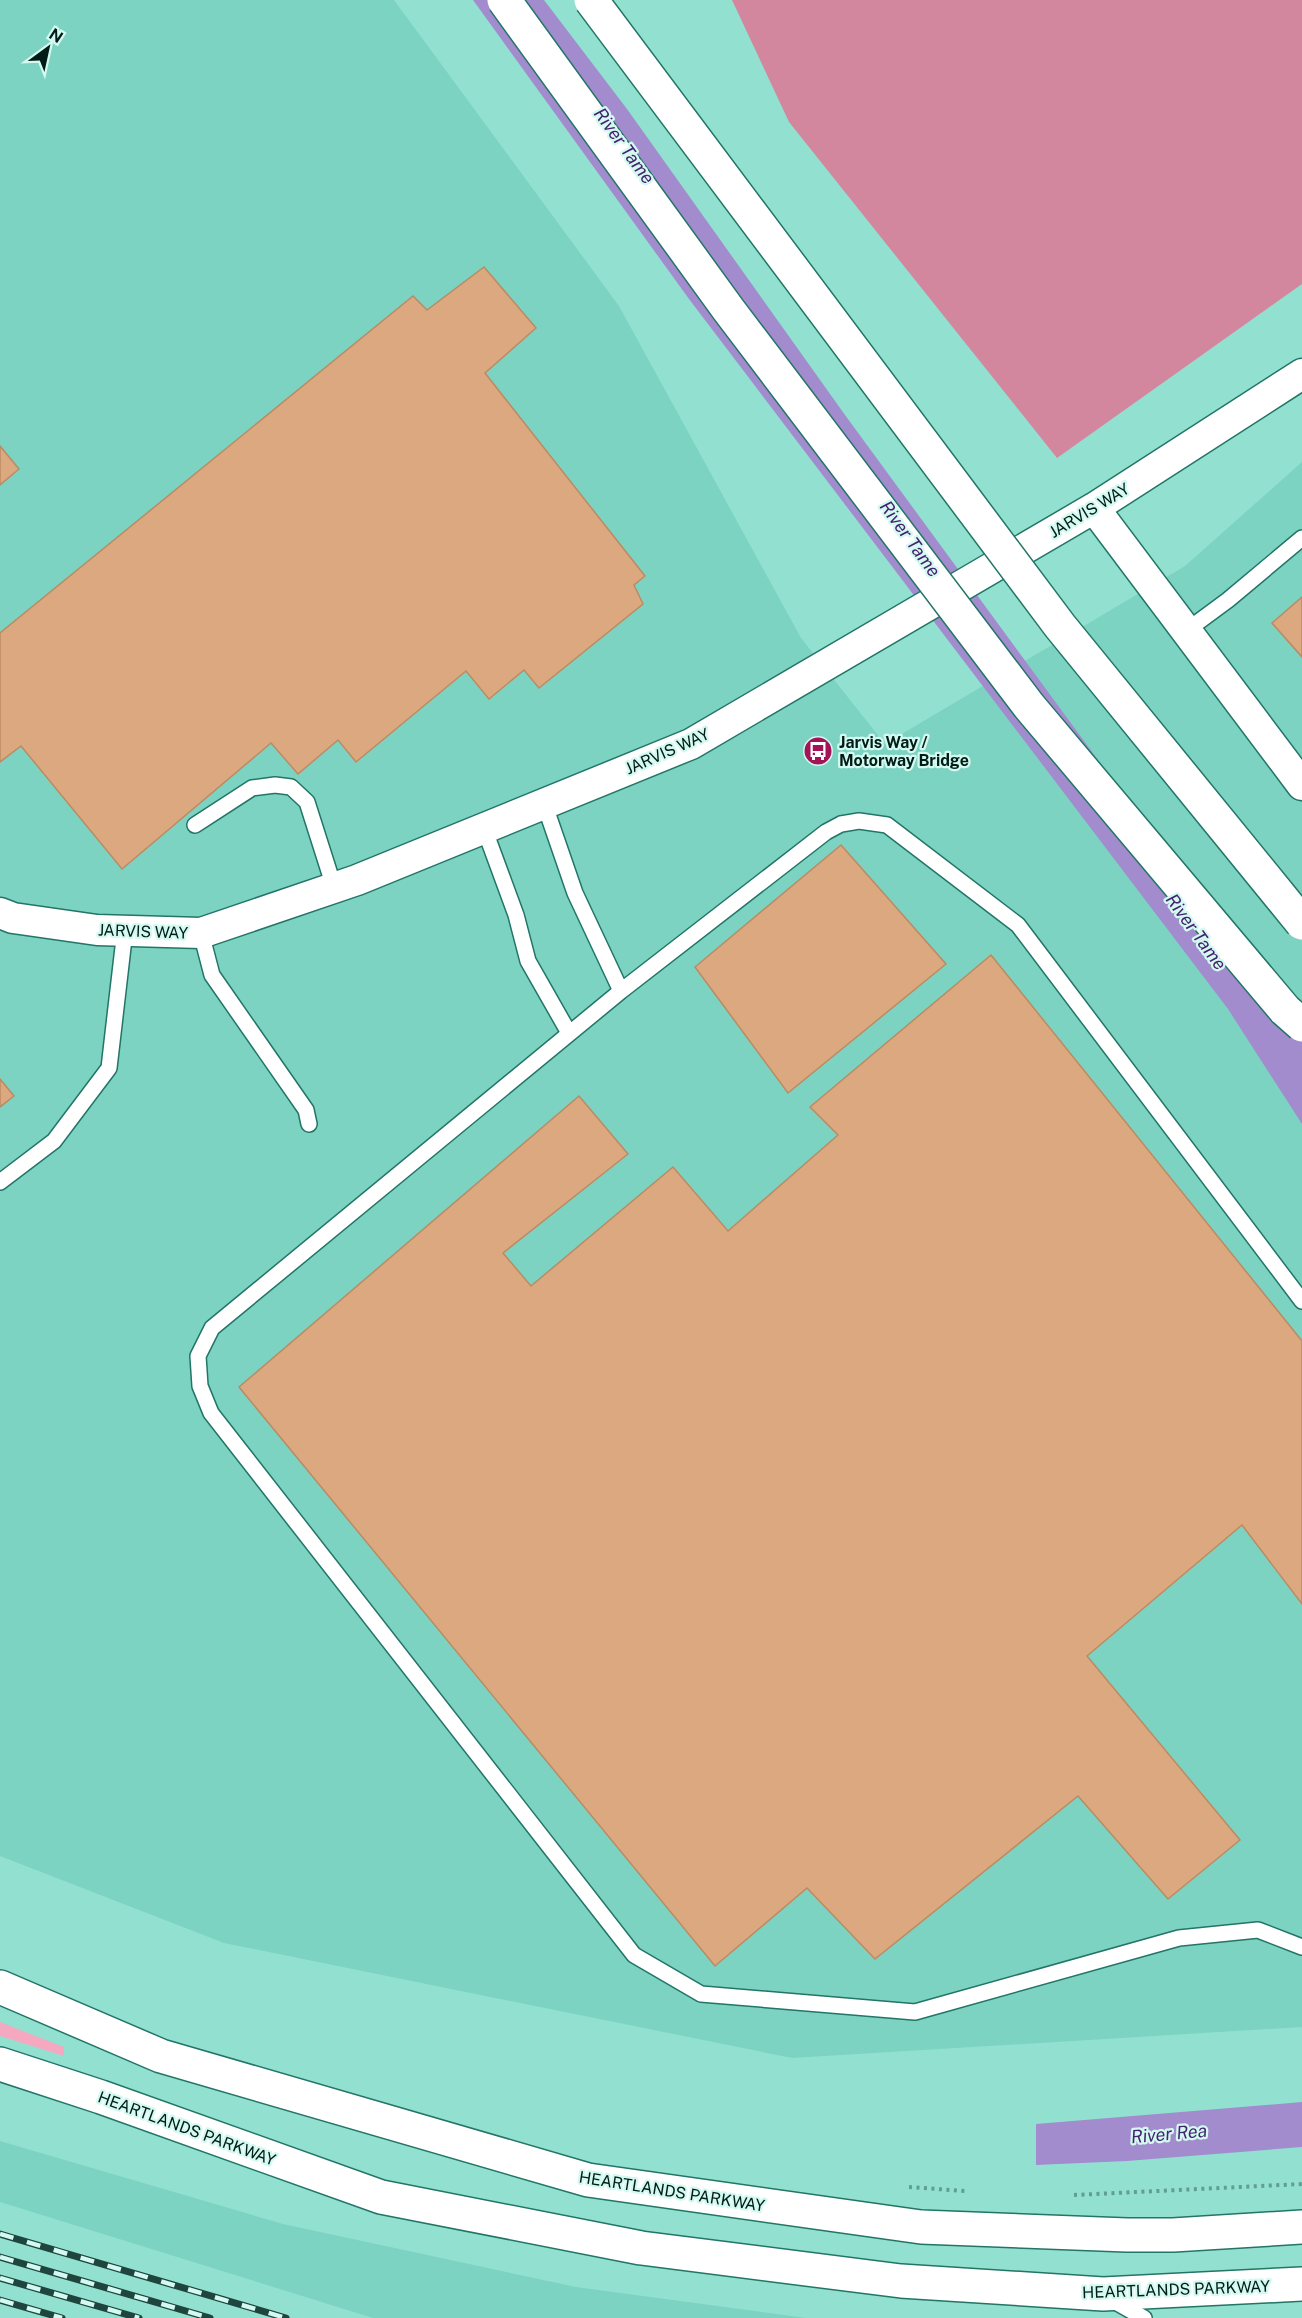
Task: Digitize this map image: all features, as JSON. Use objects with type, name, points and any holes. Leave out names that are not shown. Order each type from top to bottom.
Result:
[{"type":"main road","points":[[504,0],[728,309],[1029,706],[1286,1010],[1302,1025]]},
{"type":"main road","points":[[591,0],[1060,626],[1302,923]]},
{"type":"main road","name":"HEARTLANDS PARKWAY","points":[[0,1987],[161,2056],[588,2180],[921,2227],[1127,2235],[1173,2235],[1302,2227]]},
{"type":"main road","name":"HEARTLANDS PARKWAY","points":[[0,2064],[101,2097],[381,2197],[641,2248],[901,2281],[1103,2294],[1302,2284]]},
{"type":"street","name":"JARVIS WAY","points":[[0,913],[14,918],[97,930],[201,933],[334,887],[691,744],[1094,508],[1302,374]]},
{"type":"street","points":[[1094,508],[1302,784]]},
{"type":"lane","points":[[1186,631],[1228,600],[1302,538]]},
{"type":"lane","points":[[195,825],[252,788],[275,785],[291,787],[306,802],[334,887]]},
{"type":"lane","points":[[544,803],[576,893],[621,991]]},
{"type":"lane","points":[[1302,1301],[1018,925],[887,825],[859,821],[841,824],[826,832],[569,1033],[212,1328],[198,1356],[200,1386],[211,1413],[634,1955],[701,1994],[915,2013],[1179,1938],[1258,1929],[1302,1947]]},
{"type":"lane","points":[[484,828],[516,915],[528,961],[569,1033]]},
{"type":"lane","points":[[0,1182],[54,1142],[109,1068],[125,930]]},
{"type":"lane","points":[[201,933],[212,975],[306,1110],[309,1124]]},
{"type":"lane","points":[[1103,2294],[1144,2318]]},
{"type":"path","points":[[1065,2196],[1302,2184]]},
{"type":"path","points":[[902,2187],[972,2191]]},
{"type":"shaded area","points":[[0,0],[394,0],[619,306],[801,638],[885,744],[1185,566],[1302,462],[1302,2027],[792,2058],[224,1943],[0,1856]]},
{"type":"shaded area","points":[[732,0],[1302,0],[1302,284],[1057,458],[789,122]]},
{"type":"shaded area","points":[[0,2022],[64,2047],[64,2056],[0,2036]]},
{"type":"shaded area","points":[[0,2141],[283,2224],[576,2287],[806,2318],[373,2318],[0,2202]]},
{"type":"water","name":"River Tame","points":[[473,0],[544,0],[627,109],[845,415],[1117,786],[1302,1020],[1302,1124],[1228,1009],[689,299]]},
{"type":"water","name":"River Rea","points":[[1302,2102],[1302,2147],[1127,2161],[1036,2165],[1036,2124]]},
{"type":"building","points":[[484,267],[536,328],[485,373],[645,576],[634,585],[643,604],[539,688],[524,670],[489,699],[466,671],[356,762],[338,740],[298,774],[271,743],[122,869],[21,746],[0,762],[0,633],[413,296],[427,310]]},
{"type":"building","points":[[0,446],[19,469],[0,485]]},
{"type":"building","points":[[1302,597],[1302,657],[1272,623]]},
{"type":"building","points":[[841,845],[946,964],[788,1093],[695,967]]},
{"type":"building","points":[[991,955],[1302,1341],[1302,1604],[1242,1525],[1087,1656],[1240,1840],[1168,1899],[1078,1796],[875,1959],[807,1888],[715,1966],[239,1387],[579,1096],[628,1154],[503,1253],[531,1286],[673,1167],[728,1231],[838,1135],[810,1107]]},
{"type":"building","points":[[0,1079],[14,1096],[0,1107]]},
{"type":"railway","points":[[0,2234],[286,2318]]},
{"type":"railway","points":[[0,2257],[210,2318]]},
{"type":"railway","points":[[0,2278],[139,2318]]},
{"type":"railway","points":[[0,2300],[62,2318]]},
{"type":"place","name":"Jarvis Way / Motorway Bridge","points":[[818,751]]}]
